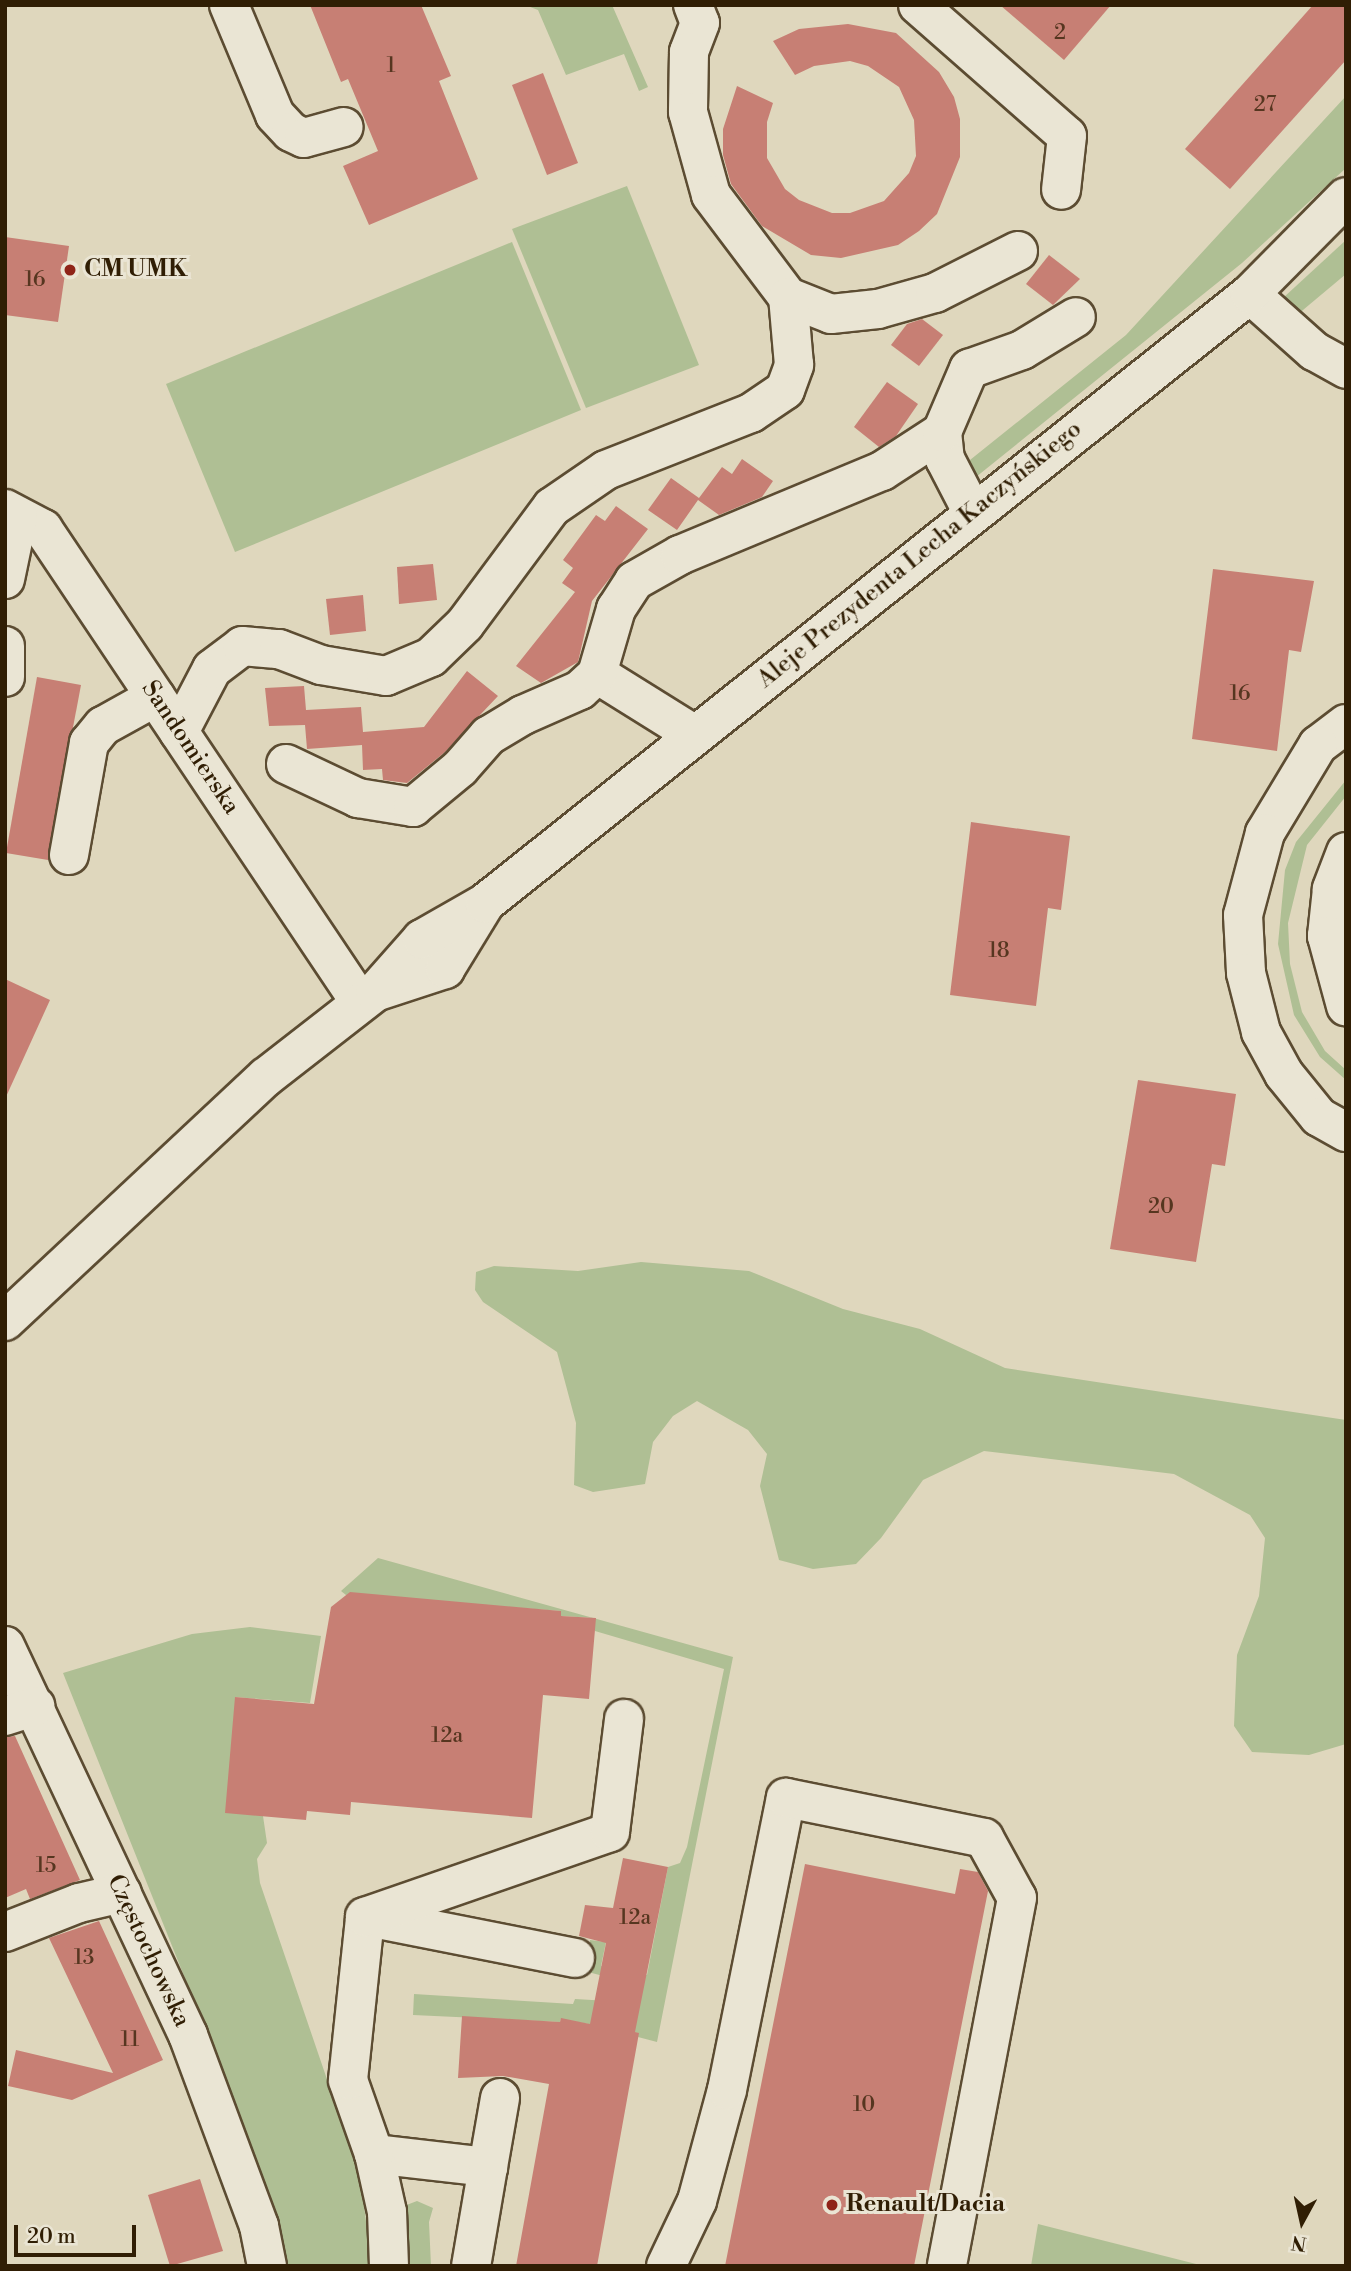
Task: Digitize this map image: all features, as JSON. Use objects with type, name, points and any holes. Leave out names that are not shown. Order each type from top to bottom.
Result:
[{"type":"street","points":[[229,5],[275,115],[291,132],[304,138],[344,127]]},
{"type":"street","points":[[693,5],[700,23],[689,52],[688,112],[711,195],[788,297],[831,314],[878,309],[935,293],[1018,251]]},
{"type":"street","points":[[918,5],[1067,136],[1061,190]]},
{"type":"street","name":"Aleje Prezydenta Lecha Kaczyńskiego","points":[[5,1321],[266,1077],[368,997],[422,939],[485,903],[1250,294],[1346,197]]},
{"type":"street","points":[[1250,294],[1314,351],[1346,369]]},
{"type":"street","points":[[179,732],[212,669],[242,646],[279,649],[321,665],[386,676],[431,657],[465,624],[552,507],[606,470],[751,413],[785,390],[794,365],[788,297]]},
{"type":"street","points":[[973,513],[945,459],[942,432],[969,369],[1022,349],[1076,317]]},
{"type":"street","points":[[286,764],[358,798],[413,807],[460,768],[488,736],[523,715],[580,690],[597,674],[616,609],[634,581],[680,555],[882,471],[942,432]]},
{"type":"street","points":[[5,579],[12,513]]},
{"type":"street","name":"Sandomierska","points":[[12,513],[43,529],[179,732],[368,997]]},
{"type":"street","points":[[5,646],[5,677]]},
{"type":"street","points":[[597,674],[695,735]]},
{"type":"street","points":[[69,855],[89,743],[103,726],[155,696]]},
{"type":"street","points":[[1346,724],[1318,745],[1265,833],[1243,915],[1246,973],[1261,1032],[1284,1074],[1319,1117],[1346,1132]]},
{"type":"street","points":[[1346,852],[1332,889],[1346,1006]]},
{"type":"street","name":"Częstochowska","points":[[5,1646],[20,1711],[122,1893],[188,2035],[259,2227],[267,2266]]},
{"type":"street","points":[[365,1917],[610,1832],[624,1719]]},
{"type":"street","points":[[666,2266],[697,2201],[727,2091],[786,1798],[984,1838],[1017,1898],[947,2266]]},
{"type":"street","points":[[5,1932],[79,1903],[122,1893]]},
{"type":"street","points":[[365,1917],[575,1958]]},
{"type":"street","points":[[365,1917],[348,2080],[374,2154],[387,2212],[389,2266]]},
{"type":"street","points":[[471,2266],[500,2098]]},
{"type":"street","points":[[374,2154],[488,2167]]},
{"type":"green space","points":[[525,5],[612,5],[648,87],[639,91],[624,54],[566,75],[538,10]]},
{"type":"green space","points":[[1346,96],[1346,168],[1242,263],[976,477],[965,464],[1126,335]]},
{"type":"green space","points":[[627,186],[699,365],[586,408],[512,229]]},
{"type":"green space","points":[[1346,240],[1346,274],[1297,315],[1283,298]]},
{"type":"green space","points":[[512,242],[581,410],[235,552],[166,384]]},
{"type":"green space","points":[[1346,780],[1346,796],[1307,845],[1288,923],[1290,964],[1302,1012],[1325,1051],[1346,1070],[1346,1080],[1320,1057],[1294,1015],[1278,944],[1285,870],[1296,842]]},
{"type":"green space","points":[[641,1262],[749,1271],[843,1309],[920,1329],[1005,1368],[1346,1420],[1346,1744],[1309,1755],[1252,1752],[1234,1726],[1237,1655],[1259,1596],[1265,1538],[1250,1515],[1174,1474],[984,1451],[923,1480],[881,1538],[856,1564],[813,1569],[779,1560],[760,1486],[767,1454],[748,1430],[697,1401],[673,1416],[653,1442],[645,1484],[593,1492],[574,1485],[576,1423],[557,1352],[483,1302],[475,1290],[476,1272],[494,1266],[578,1271]]},
{"type":"green space","points":[[378,1558],[593,1618],[561,1616],[561,1611],[346,1595],[341,1591]]},
{"type":"green space","points":[[595,1619],[733,1657],[657,2042],[638,2037],[638,2033],[561,2019],[560,2022],[413,2015],[414,1994],[573,2004],[575,1999],[609,2001],[634,1984],[588,1972],[590,1940],[606,1942],[601,1966],[647,1975],[668,1867],[680,1863],[687,1847],[724,1669],[595,1631]]},
{"type":"green space","points":[[250,1627],[321,1636],[310,1703],[235,1697],[267,1843],[257,1859],[260,1883],[360,2176],[372,2266],[284,2266],[210,2041],[63,1673],[192,1634]]},
{"type":"green space","points":[[417,2201],[433,2208],[429,2222],[431,2266],[407,2266],[404,2206]]},
{"type":"green space","points":[[1038,2224],[1204,2266],[1031,2266]]},
{"type":"building","points":[[310,5],[421,5],[451,76],[439,81],[478,179],[369,225],[343,166],[378,151],[348,79],[341,82]]},
{"type":"building","points":[[1000,5],[1111,5],[1064,60]]},
{"type":"building","points":[[1313,5],[1346,5],[1346,60],[1230,189],[1185,149]]},
{"type":"building","points":[[848,24],[896,33],[939,72],[954,97],[960,119],[960,157],[937,214],[919,231],[898,245],[841,258],[811,255],[762,226],[731,184],[723,155],[723,129],[737,86],[773,103],[767,122],[767,158],[785,189],[799,200],[832,213],[850,213],[884,201],[909,173],[916,156],[914,120],[899,87],[868,66],[850,61],[814,66],[795,75],[773,41],[799,29]]},
{"type":"building","points":[[543,73],[578,163],[547,175],[512,85]]},
{"type":"building","points":[[5,237],[69,246],[58,322],[5,315]]},
{"type":"building","points":[[1049,255],[1080,279],[1053,305],[1026,284]]},
{"type":"building","points":[[922,319],[943,335],[919,366],[891,345],[907,324]]},
{"type":"building","points":[[887,382],[918,404],[896,436],[879,447],[854,427]]},
{"type":"building","points":[[742,459],[773,481],[762,497],[719,515],[698,500],[677,530],[648,510],[671,478],[699,498],[722,467],[732,474]]},
{"type":"building","points":[[616,506],[648,529],[592,601],[578,662],[541,683],[516,666],[575,592],[562,583],[573,568],[563,560],[596,515],[605,521]]},
{"type":"building","points":[[433,564],[437,600],[399,604],[397,567]]},
{"type":"building","points":[[1213,569],[1314,581],[1301,652],[1289,650],[1277,751],[1192,739]]},
{"type":"building","points":[[363,595],[366,631],[330,635],[326,599]]},
{"type":"building","points":[[467,671],[498,696],[445,752],[407,783],[383,780],[382,769],[363,770],[362,745],[307,749],[305,725],[269,726],[265,688],[304,686],[306,710],[361,707],[363,732],[424,727]]},
{"type":"building","points":[[37,677],[81,685],[48,860],[6,853]]},
{"type":"building","points":[[971,822],[1070,836],[1061,910],[1048,908],[1036,1006],[950,995]]},
{"type":"building","points":[[5,979],[50,1000],[5,1099]]},
{"type":"building","points":[[1138,1080],[1236,1094],[1225,1166],[1212,1164],[1196,1262],[1110,1249]]},
{"type":"building","points":[[350,1592],[561,1611],[561,1616],[596,1618],[589,1699],[543,1695],[532,1818],[351,1802],[350,1815],[307,1811],[306,1820],[225,1813],[235,1697],[314,1704],[331,1607]]},
{"type":"building","points":[[15,1736],[80,1880],[30,1899],[26,1889],[5,1898],[5,1737]]},
{"type":"building","points":[[623,1858],[668,1867],[635,2032],[639,2033],[597,2266],[516,2266],[549,2084],[503,2076],[458,2078],[462,2016],[560,2022],[561,2018],[590,2024],[606,1943],[579,1936],[585,1905],[613,1908]]},
{"type":"building","points":[[805,1864],[955,1894],[960,1869],[978,1872],[988,1891],[914,2266],[725,2266]]},
{"type":"building","points":[[99,1921],[163,2060],[72,2100],[8,2086],[16,2050],[113,2073],[49,1938]]},
{"type":"building","points":[[200,2179],[223,2251],[170,2266],[148,2195]]},
{"type":"place","name":"CM UMK","points":[[70,270]]},
{"type":"place","name":"Renault/Dacia","points":[[832,2205]]}]
